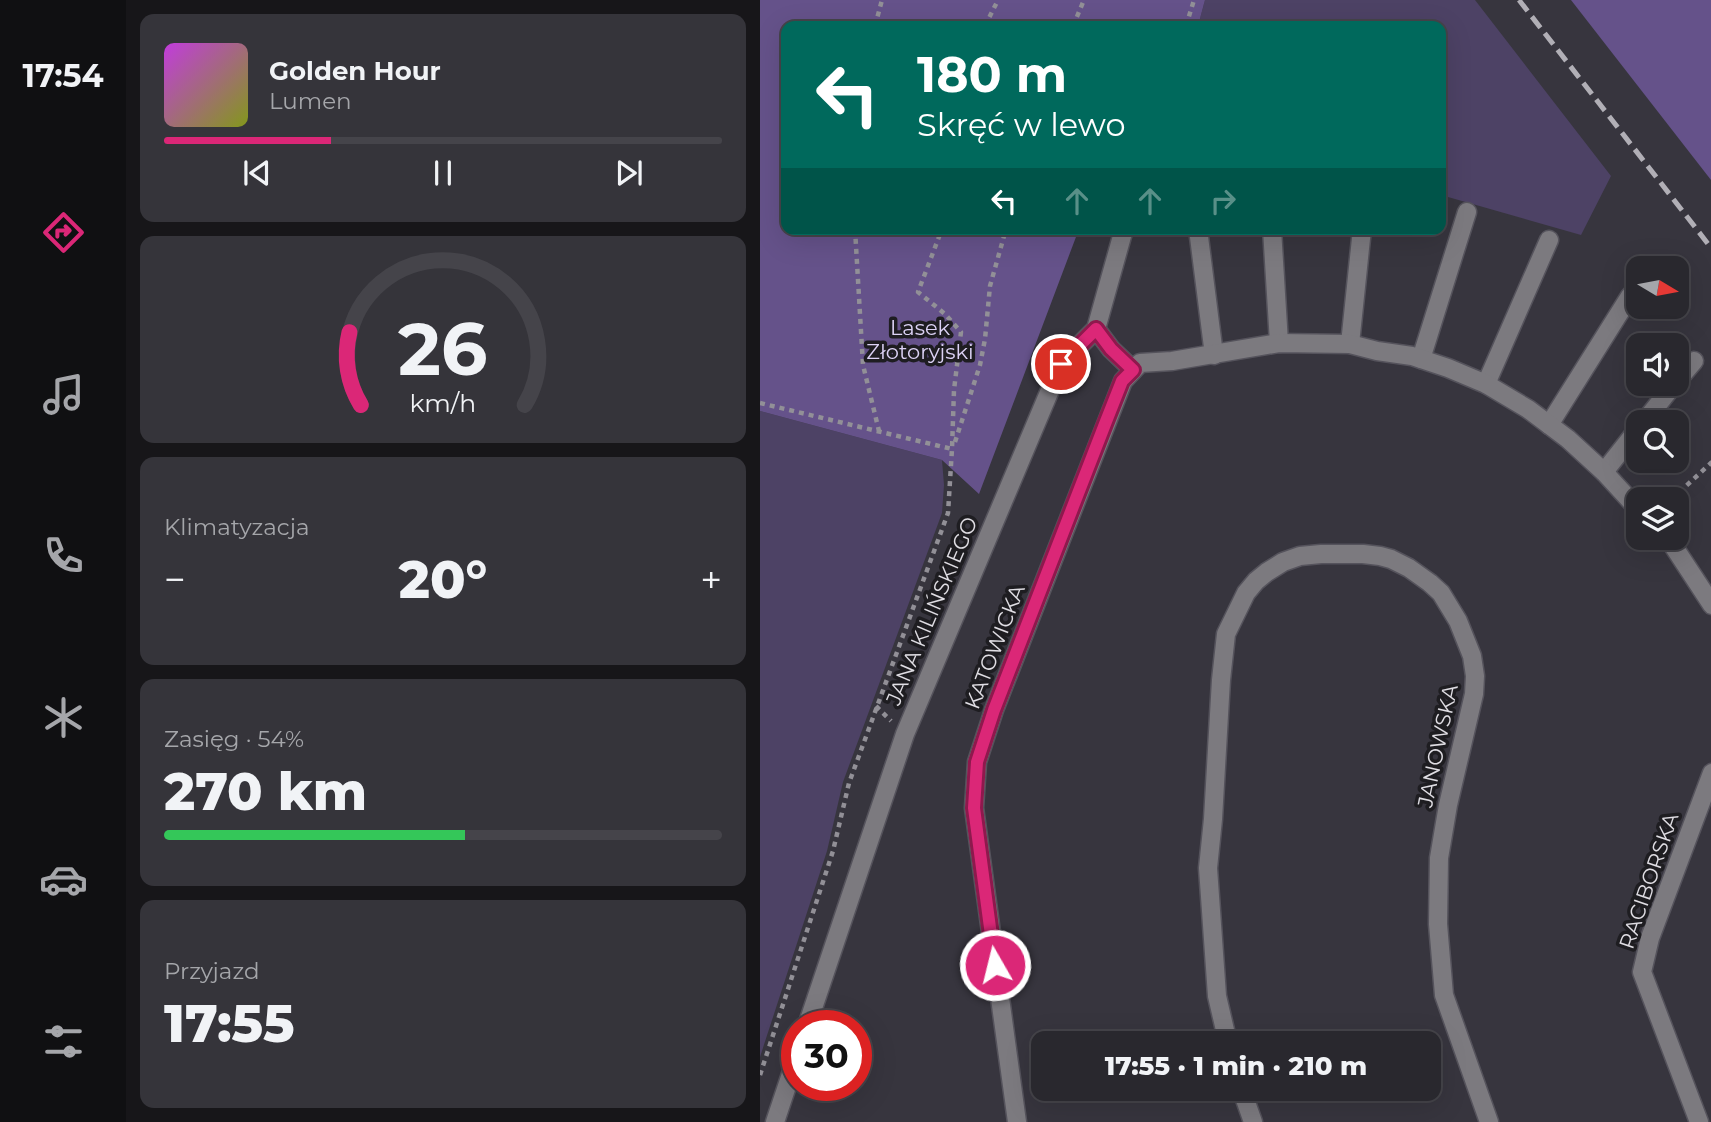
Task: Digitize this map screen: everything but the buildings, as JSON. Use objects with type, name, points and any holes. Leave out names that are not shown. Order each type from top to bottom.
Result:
[{"type":"street","points":[[1421,359],[1466,212]]},
{"type":"street","name":"JANA KILIŃSKIEGO","points":[[812,1010],[905,734],[1061,364],[1096,329],[1122,235]]},
{"type":"street","points":[[1199,235],[1214,355]]},
{"type":"street","points":[[1272,235],[1279,343]]},
{"type":"street","points":[[1350,344],[1360,235]]},
{"type":"street","points":[[1486,384],[1549,240]]},
{"type":"street","points":[[1549,425],[1626,302]]},
{"type":"street","points":[[1096,329],[1111,349],[1133,370],[1140,363],[1214,355],[1279,343],[1350,344],[1421,359],[1486,384],[1528,409],[1568,439],[1626,496]]},
{"type":"street","points":[[1689,366],[1694,360]]},
{"type":"street","name":"KATOWICKA","points":[[1017,1122],[974,808],[977,762],[994,710],[1122,381],[1133,370]]},
{"type":"street","points":[[1654,410],[1665,396]]},
{"type":"street","points":[[1604,472],[1626,444]]},
{"type":"street","points":[[1676,550],[1711,605]]},
{"type":"street","name":"JANOWSKA","points":[[1225,1031],[1217,996],[1208,868],[1226,634],[1246,593],[1256,581],[1283,562],[1300,556],[1321,554],[1380,556],[1409,568],[1441,593],[1458,621],[1472,656],[1474,694],[1448,805],[1439,858],[1438,924],[1444,995],[1489,1122]]},
{"type":"street","name":"RACIBORSKA","points":[[1699,1122],[1642,972],[1650,938],[1711,773]]},
{"type":"street","points":[[775,1122],[782,1101]]},
{"type":"street","points":[[1246,1101],[1253,1122]]},
{"type":"path","points":[[876,21],[882,0]]},
{"type":"path","points":[[988,21],[998,0]]},
{"type":"path","points":[[1075,21],[1084,0]]},
{"type":"path","points":[[1188,21],[1194,0]]},
{"type":"path","points":[[855,235],[863,365],[879,431]]},
{"type":"path","points":[[760,1075],[833,851],[849,782],[948,513],[954,390],[961,331],[946,314],[918,292],[940,235]]},
{"type":"path","points":[[952,449],[980,365],[990,286],[1004,235]]},
{"type":"path","points":[[760,403],[952,449]]},
{"type":"path","points":[[1685,487],[1711,462]]},
{"type":"shaded area","points":[[1205,0],[1475,0],[1611,176],[1581,235],[1446,196],[1446,21],[1199,21]]},
{"type":"shaded area","points":[[760,411],[942,460],[944,485],[942,513],[843,782],[827,851],[760,1057]]},
{"type":"green space","name":"Lasek Złotoryjski","points":[[760,0],[1205,0],[1199,21],[781,21],[781,235],[1077,235],[979,494],[942,460],[760,411]]},
{"type":"green space","points":[[1571,0],[1711,0],[1711,180]]},
{"type":"railway","points":[[1519,0],[1712,249]]},
{"type":"route","points":[[995,965],[974,808],[977,762],[994,710],[1122,381],[1133,370],[1111,349],[1096,329],[1061,364]]}]
